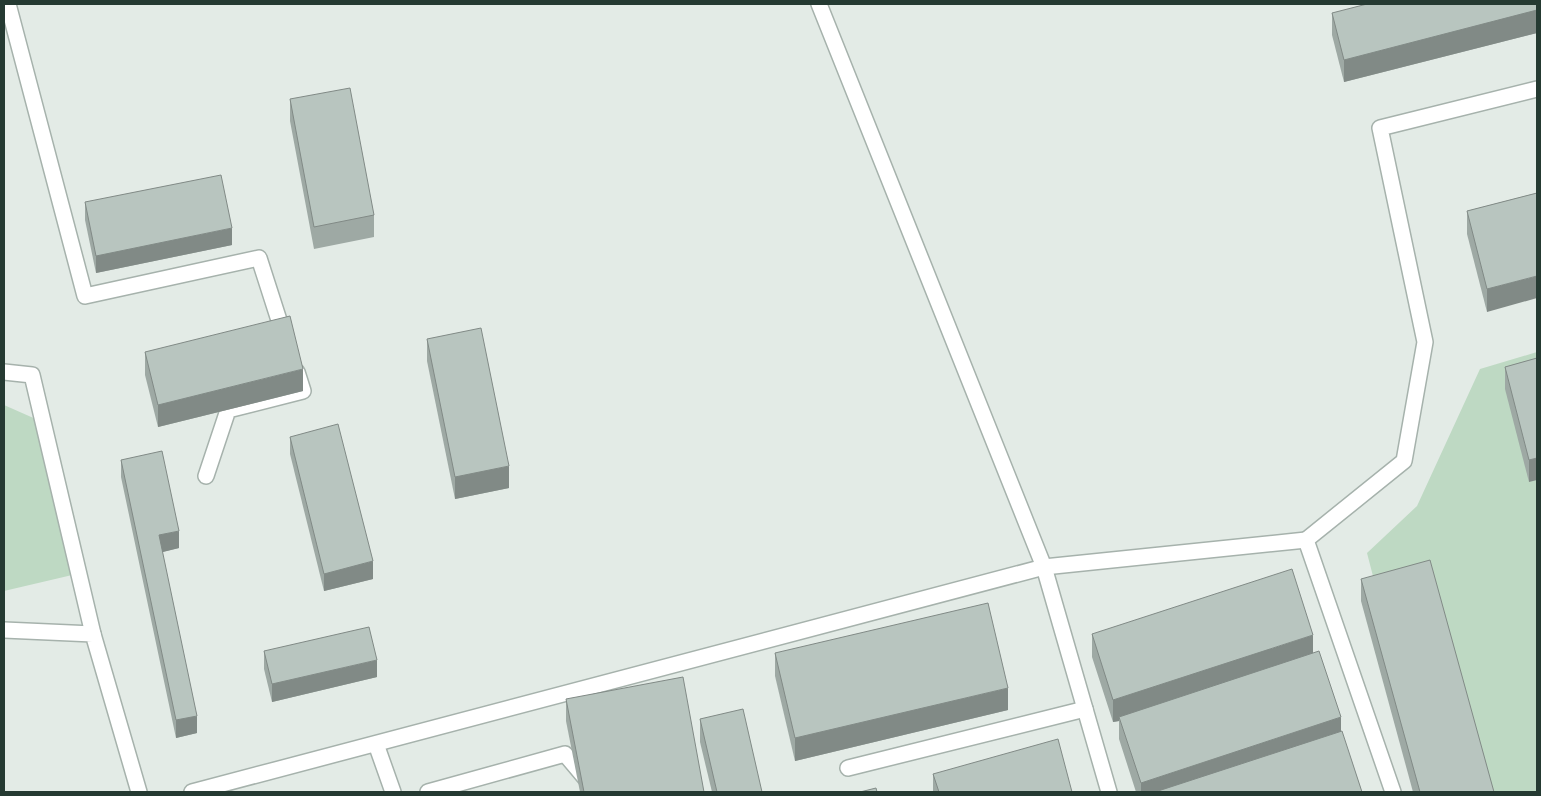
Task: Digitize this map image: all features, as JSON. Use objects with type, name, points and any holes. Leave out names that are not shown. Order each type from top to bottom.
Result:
[{"type":"lane","points":[[8,4],[85,296],[259,258],[303,391],[228,410],[206,476]]},
{"type":"lane","points":[[819,4],[1044,567],[1109,792]]},
{"type":"lane","points":[[192,792],[1044,567],[1306,540],[1404,461],[1425,342],[1380,128],[1537,90]]},
{"type":"lane","points":[[4,372],[32,375],[93,634],[138,792]]},
{"type":"lane","points":[[1306,540],[1394,792]]},
{"type":"lane","points":[[4,630],[93,634]]},
{"type":"lane","points":[[848,768],[1085,709]]},
{"type":"lane","points":[[376,744],[393,792]]},
{"type":"lane","points":[[428,792],[565,754],[597,792]]},
{"type":"green space","points":[[1537,352],[1537,792],[1429,792],[1367,553],[1417,506],[1480,369]]},
{"type":"green space","points":[[4,405],[47,424],[85,572],[4,591]]},
{"type":"building","points":[[1367,4],[1537,4],[1537,10],[1344,60],[1332,13]]},
{"type":"building","points":[[350,88],[374,215],[314,227],[290,99]]},
{"type":"building","points":[[221,175],[232,228],[96,256],[85,202]]},
{"type":"building","points":[[1537,193],[1537,276],[1487,289],[1467,211]]},
{"type":"building","points":[[290,316],[303,369],[158,405],[145,352]]},
{"type":"building","points":[[481,328],[509,466],[455,477],[427,339]]},
{"type":"building","points":[[1537,358],[1537,458],[1529,460],[1505,367]]},
{"type":"building","points":[[338,424],[373,561],[324,574],[290,437]]},
{"type":"building","points":[[162,451],[179,531],[159,535],[197,716],[176,720],[121,460]]},
{"type":"building","points":[[1430,560],[1494,792],[1420,792],[1361,579]]},
{"type":"building","points":[[1292,569],[1313,635],[1113,700],[1092,634]]},
{"type":"building","points":[[988,603],[1008,688],[795,738],[775,653]]},
{"type":"building","points":[[369,627],[377,660],[272,684],[264,651]]},
{"type":"building","points":[[1319,651],[1341,717],[1141,783],[1119,717]]},
{"type":"building","points":[[683,677],[704,792],[584,792],[566,699]]},
{"type":"building","points":[[743,709],[762,792],[717,792],[700,719]]},
{"type":"building","points":[[1342,731],[1362,792],[1155,792]]},
{"type":"building","points":[[1058,739],[1072,792],[939,792],[933,774]]},
{"type":"building","points":[[876,788],[877,792],[860,792]]}]
